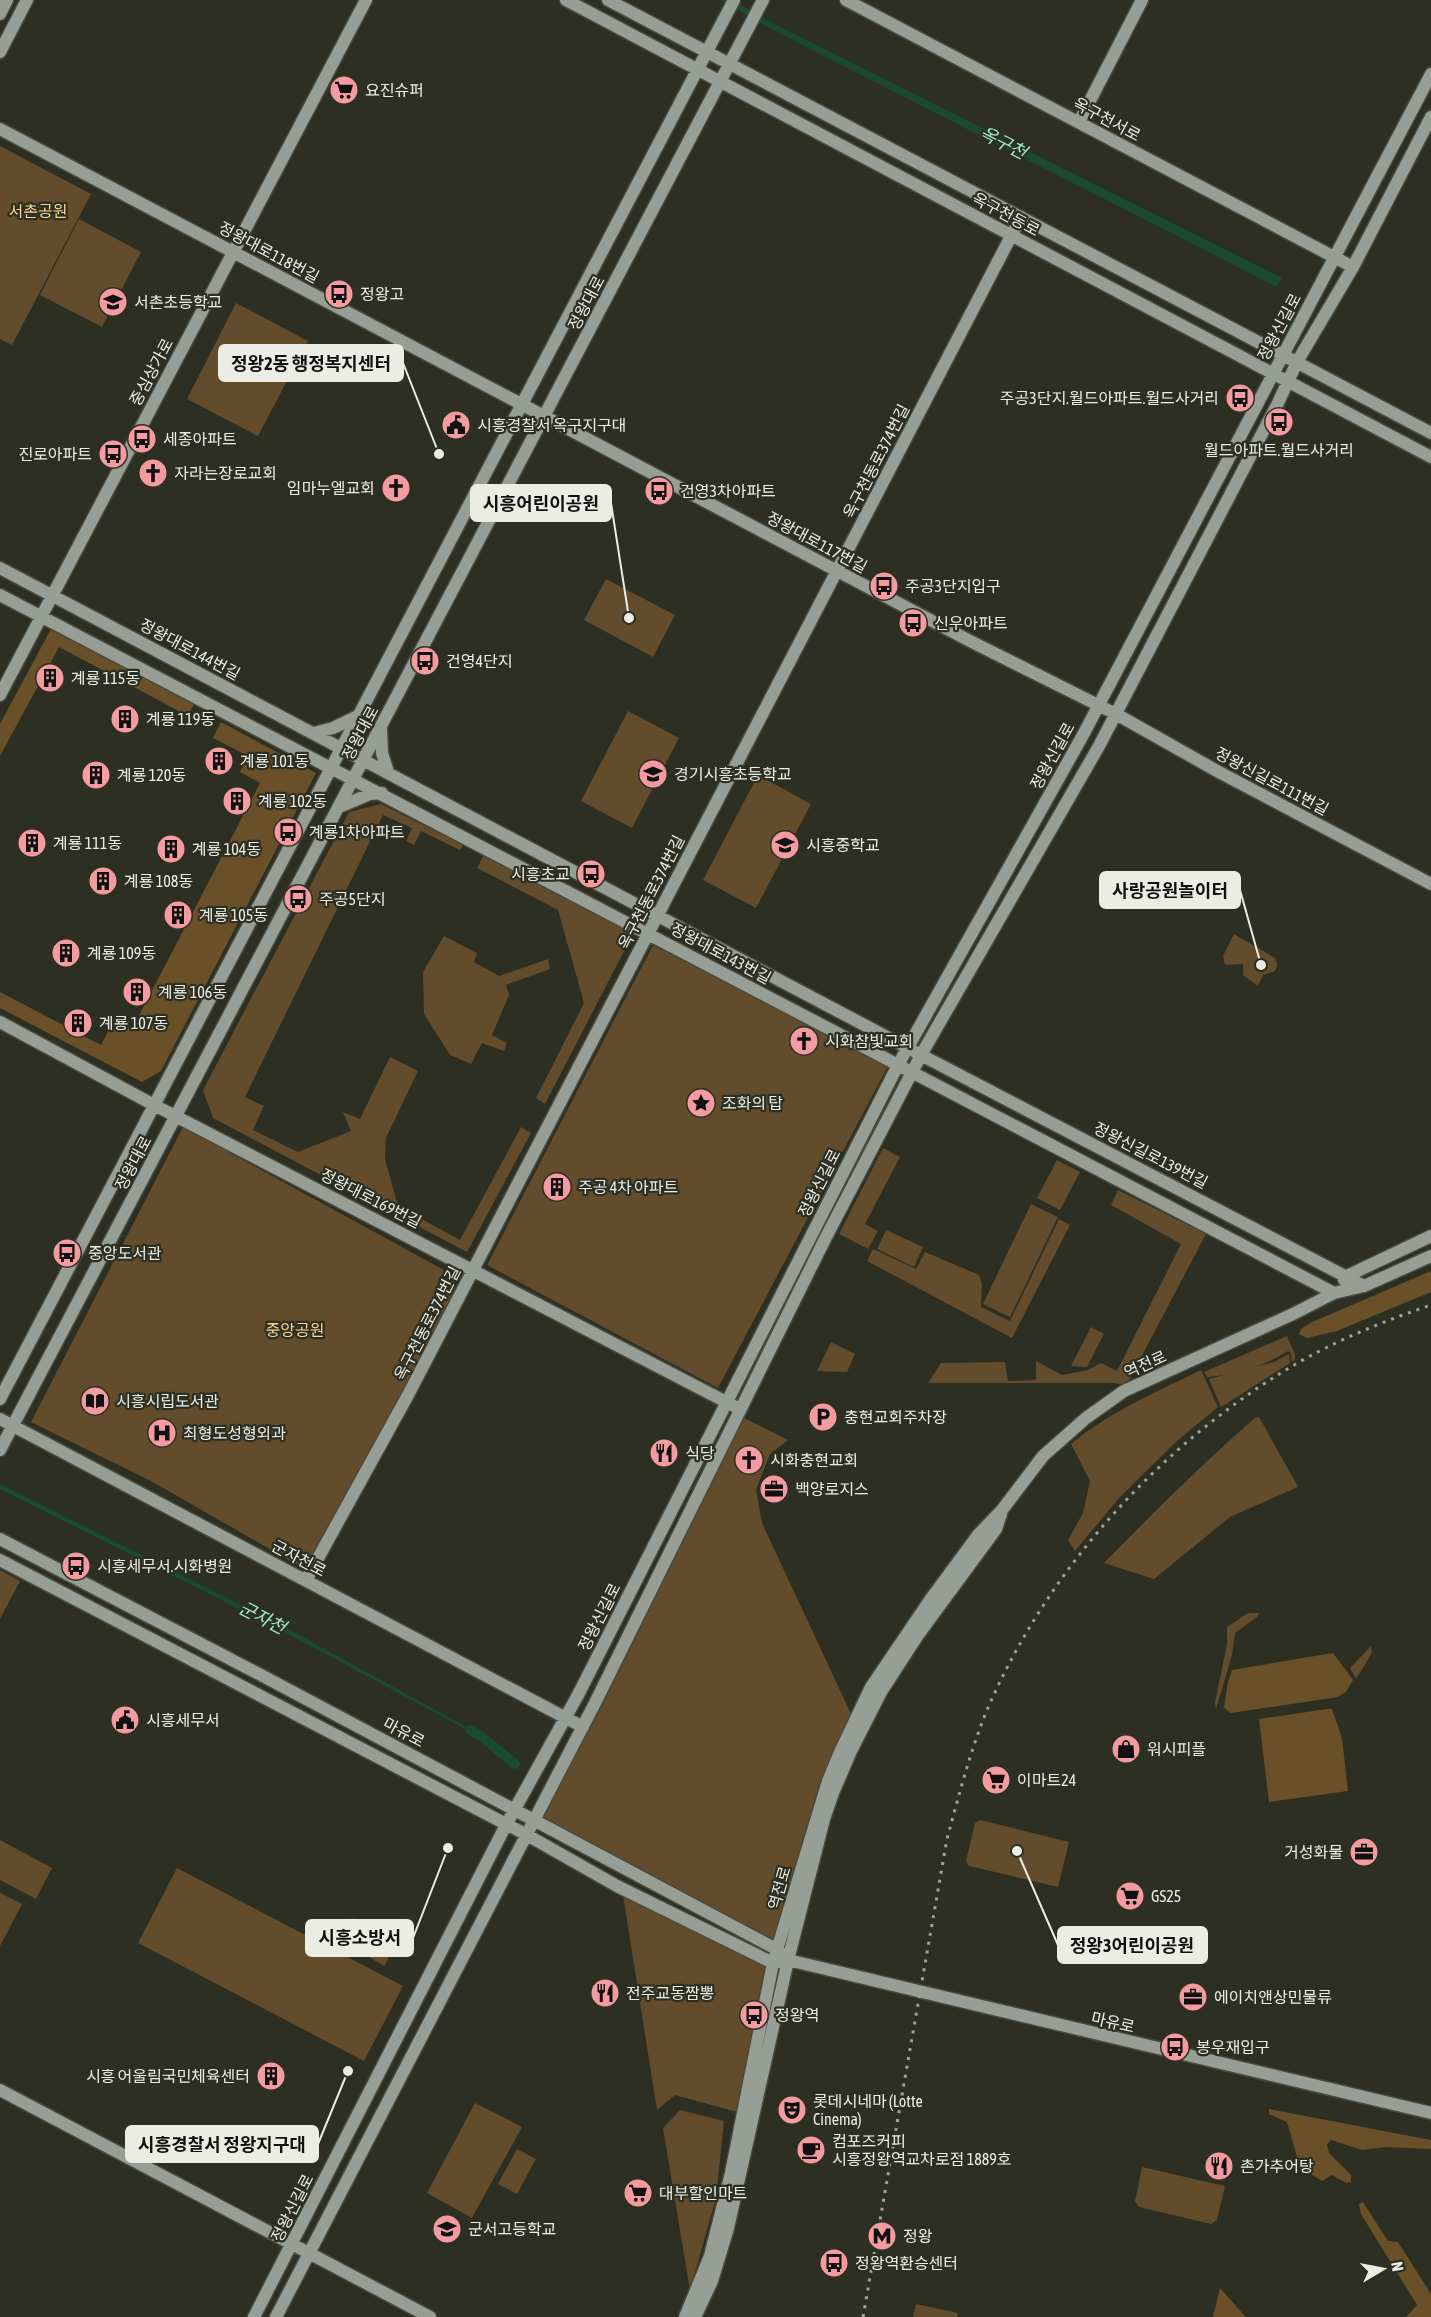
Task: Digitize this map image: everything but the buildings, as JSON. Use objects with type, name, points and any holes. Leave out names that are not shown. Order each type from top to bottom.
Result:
[{"type":"street","points":[[0,14],[7,0]]},
{"type":"street","points":[[0,52],[27,0]]},
{"type":"street","name":"중심상가로","points":[[0,695],[366,0]]},
{"type":"street","name":"옥구천동로","points":[[566,0],[1431,457]]},
{"type":"street","name":"옥구천동로","points":[[608,0],[1431,433]]},
{"type":"street","name":"정왕대로","points":[[0,1399],[734,0]]},
{"type":"street","name":"정왕대로","points":[[2,1445],[763,0]]},
{"type":"street","name":"옥구천서로","points":[[846,0],[1353,267]]},
{"type":"street","points":[[1079,122],[1142,0]]},
{"type":"street","name":"정왕신길로","points":[[254,2317],[506,1825],[565,1717],[898,1065],[1098,707],[1431,74]]},
{"type":"street","name":"정왕신길로","points":[[276,2317],[583,1727],[825,1239],[912,1072],[1116,714],[1297,362],[1353,267],[1431,117]]},
{"type":"street","name":"정왕대로118번길","points":[[0,129],[522,404]]},
{"type":"street","name":"옥구천동로374번길","points":[[306,1580],[408,1395],[1021,217]]},
{"type":"street","name":"정왕대로117번길","points":[[522,404],[1098,707]]},
{"type":"street","name":"정왕대로144번길","points":[[0,568],[364,759]]},
{"type":"street","points":[[0,595],[354,778]]},
{"type":"street","name":"정왕신길로111번길","points":[[1098,707],[1116,714],[1217,771],[1431,884]]},
{"type":"street","points":[[314,733],[333,728],[358,716]]},
{"type":"street","points":[[381,728],[382,753],[388,772]]},
{"type":"street","name":"정왕대로143번길","points":[[364,759],[921,1055]]},
{"type":"street","name":"정왕대로143번길","points":[[354,778],[912,1072]]},
{"type":"street","points":[[339,807],[370,794],[382,793]]},
{"type":"street","name":"정왕대로169번길","points":[[0,1022],[154,1105],[740,1409]]},
{"type":"street","name":"정왕신길로139번길","points":[[921,1055],[1364,1286]]},
{"type":"street","points":[[912,1072],[1334,1293]]},
{"type":"street","name":"역전로","points":[[1334,1293],[1347,1276],[1431,1236]]},
{"type":"street","name":"역전로","points":[[685,2317],[710,2256],[773,1963],[828,1781],[871,1687],[965,1552],[1002,1510],[1043,1456],[1086,1418],[1124,1391],[1334,1293],[1364,1286],[1431,1256]]},
{"type":"street","name":"군자천로","points":[[0,1419],[583,1727]]},
{"type":"street","name":"역전로","points":[[695,2317],[712,2281],[728,2228],[788,1960],[824,1819],[851,1751],[881,1692],[918,1635],[996,1528],[1002,1510]]},
{"type":"street","name":"마유로","points":[[0,1539],[535,1819],[778,1950],[788,1960]]},
{"type":"street","points":[[0,1560],[527,1835],[617,1886],[773,1963]]},
{"type":"street","name":"마유로","points":[[773,1963],[788,1960],[1431,2113]]},
{"type":"street","points":[[0,2090],[430,2317]]},
{"type":"green space","name":"서촌공원","points":[[0,146],[91,194],[12,345],[0,339]]},
{"type":"green space","points":[[79,219],[141,252],[102,327],[40,295]]},
{"type":"green space","points":[[236,303],[308,341],[258,436],[187,399]]},
{"type":"green space","points":[[606,579],[675,615],[653,657],[584,620]]},
{"type":"green space","points":[[628,711],[679,738],[632,828],[581,801]]},
{"type":"green space","points":[[758,775],[811,804],[756,908],[703,880]]},
{"type":"green space","points":[[381,804],[463,845],[460,850],[421,831],[414,845],[406,841],[412,828],[383,815],[245,1097],[264,1106],[253,1130],[298,1152],[351,1131],[343,1112],[360,1119],[390,1057],[418,1071],[386,1138],[385,1159],[398,1206],[460,1240],[521,1127],[531,1133],[467,1252],[213,1118],[203,1090],[349,812]]},
{"type":"green space","points":[[484,855],[633,934],[545,1104],[536,1098],[584,1003],[558,910],[477,868]]},
{"type":"green space","points":[[1234,934],[1275,958],[1277,965],[1275,971],[1263,975],[1258,986],[1243,975],[1243,964],[1225,965],[1223,956]]},
{"type":"green space","points":[[444,936],[477,953],[474,962],[499,976],[548,959],[550,969],[506,985],[509,995],[492,1035],[507,1043],[504,1051],[482,1043],[471,1064],[450,1055],[424,1014],[423,972]]},
{"type":"green space","points":[[653,945],[888,1066],[718,1388],[487,1265]]},
{"type":"green space","name":"중앙공원","points":[[183,1127],[453,1275],[456,1289],[311,1565],[301,1567],[151,1481],[31,1422]]},
{"type":"green space","points":[[883,1148],[900,1157],[865,1224],[878,1231],[868,1249],[839,1234]]},
{"type":"green space","points":[[1057,1160],[1080,1172],[1060,1210],[1037,1198]]},
{"type":"green space","points":[[1118,1190],[1206,1234],[1126,1386],[1115,1383],[928,1383],[941,1363],[1005,1362],[1008,1381],[1036,1380],[1036,1361],[1062,1375],[1088,1370],[1101,1363],[1117,1371],[1181,1244],[1111,1205]]},
{"type":"green space","points":[[1031,1204],[1058,1217],[1010,1317],[983,1304]]},
{"type":"green space","points":[[1059,1219],[1070,1225],[1012,1338],[867,1261],[873,1249],[916,1269],[925,1252],[979,1275],[982,1284],[981,1307],[1010,1321]]},
{"type":"green space","points":[[886,1230],[923,1247],[914,1267],[877,1249]]},
{"type":"green space","points":[[1091,1327],[1104,1334],[1087,1367],[1071,1366]]},
{"type":"green space","points":[[1287,1336],[1295,1355],[1295,1360],[1292,1362],[1291,1353],[1288,1351],[1269,1361],[1238,1372],[1207,1377],[1204,1372]]},
{"type":"green space","points":[[831,1342],[855,1354],[847,1372],[817,1371]]},
{"type":"green space","points":[[1289,1354],[1290,1363],[1221,1407],[1209,1379],[1274,1362]]},
{"type":"green space","points":[[1201,1370],[1218,1407],[1178,1440],[1119,1498],[1075,1551],[1068,1540],[1083,1513],[1090,1481],[1071,1444],[1117,1412]]},
{"type":"green space","points":[[1259,1417],[1298,1487],[1230,1517],[1154,1579],[1104,1563],[1197,1471],[1255,1418]]},
{"type":"green space","points":[[744,1418],[788,1440],[770,1454],[756,1490],[762,1523],[852,1716],[776,1944],[542,1817]]},
{"type":"green space","points":[[0,1570],[20,1581],[0,1619]]},
{"type":"green space","points":[[1248,1613],[1259,1613],[1235,1633],[1232,1655],[1216,1709],[1215,1702],[1227,1644],[1227,1627]]},
{"type":"green space","points":[[1371,1646],[1372,1653],[1356,1679],[1350,1668]]},
{"type":"green space","points":[[981,1820],[1069,1842],[1058,1887],[969,1866],[966,1861],[975,1823]]},
{"type":"green space","points":[[0,1840],[52,1868],[36,1899],[0,1880]]},
{"type":"green space","points":[[177,1868],[403,1986],[364,2061],[138,1943]]},
{"type":"green space","points":[[0,1893],[22,1904],[0,1946]]},
{"type":"green space","points":[[623,1895],[765,1966],[737,2112],[675,2095],[657,2110]]},
{"type":"green space","points":[[352,1918],[397,1943],[384,1966],[340,1940]]},
{"type":"green space","points":[[475,2103],[522,2127],[472,2218],[427,2193]]},
{"type":"green space","points":[[680,2110],[724,2121],[716,2198],[690,2290],[663,2128]]},
{"type":"green space","points":[[517,2149],[536,2159],[517,2194],[498,2184]]},
{"type":"green space","points":[[1142,2167],[1225,2186],[1217,2220],[1211,2224],[1139,2207],[1135,2201]]},
{"type":"green space","points":[[916,2304],[958,2313],[957,2317],[913,2317]]},
{"type":"shaded area","points":[[52,627],[194,704],[188,716],[59,647],[0,756],[0,724]]},
{"type":"shaded area","points":[[221,722],[316,773],[161,1071],[142,1082],[0,1008],[0,992],[101,1045],[114,1020],[132,1029],[260,783],[240,772],[248,756],[213,738]]},
{"type":"shaded area","points":[[1431,1271],[1431,1292],[1337,1331],[1307,1338],[1299,1334],[1301,1329],[1310,1323]]},
{"type":"shaded area","points":[[1333,1653],[1353,1680],[1346,1692],[1338,1697],[1231,1713],[1224,1708],[1232,1670]]},
{"type":"shaded area","points":[[1332,1709],[1342,1738],[1348,1791],[1269,1802],[1259,1719]]},
{"type":"shaded area","points":[[1269,2109],[1431,2140],[1431,2149],[1386,2147],[1362,2150],[1331,2140],[1327,2144],[1329,2153],[1351,2175],[1351,2182],[1346,2183],[1332,2175],[1322,2181],[1303,2169],[1298,2160],[1287,2122],[1269,2114]]},
{"type":"shaded area","points":[[1363,2202],[1388,2241],[1398,2242],[1431,2294],[1431,2317],[1406,2317],[1417,2305],[1361,2214],[1359,2204]]},
{"type":"shaded area","points":[[1220,2288],[1245,2316],[1246,2317],[1213,2317]]},
{"type":"water","name":"옥구천","points":[[720,0],[732,0],[773,23],[1282,278],[1277,287],[771,29]]},
{"type":"water","points":[[0,1484],[279,1624],[483,1736],[482,1738],[277,1628],[0,1489]]},
{"type":"waterway","name":"군자천","points":[[470,1730],[515,1764]]},
{"type":"railway","points":[[863,2317],[947,1839],[981,1724],[1023,1639],[1052,1592],[1085,1547],[1161,1465],[1203,1428],[1248,1395],[1310,1356],[1361,1332],[1431,1305]]},
{"type":"place","name":"요진슈퍼","points":[[344,90]]},
{"type":"place","name":"정왕고","points":[[339,294]]},
{"type":"place","name":"서촌초등학교","points":[[113,302]]},
{"type":"place","name":"주공3단지.월드아파트.월드사거리","points":[[1240,398]]},
{"type":"place","name":"월드아파트.월드사거리","points":[[1279,422]]},
{"type":"place","name":"시흥경찰서 옥구지구대","points":[[456,425]]},
{"type":"place","name":"세종아파트","points":[[142,439]]},
{"type":"place","name":"진로아파트","points":[[113,454]]},
{"type":"place","name":"정왕2동 행정복지센터","points":[[439,454]]},
{"type":"place","name":"자라는장로교회","points":[[153,473]]},
{"type":"place","name":"임마누엘교회","points":[[396,488]]},
{"type":"place","name":"건영3차아파트","points":[[659,491]]},
{"type":"place","name":"주공3단지입구","points":[[884,586]]},
{"type":"place","name":"시흥어린이공원","points":[[629,618]]},
{"type":"place","name":"신우아파트","points":[[913,623]]},
{"type":"place","name":"건영4단지","points":[[425,661]]},
{"type":"place","name":"계룡 115동","points":[[50,678]]},
{"type":"place","name":"계룡 119동","points":[[125,719]]},
{"type":"place","name":"계룡 101동","points":[[219,761]]},
{"type":"place","name":"경기시흥초등학교","points":[[653,774]]},
{"type":"place","name":"계룡 120동","points":[[96,775]]},
{"type":"place","name":"계룡 102동","points":[[237,801]]},
{"type":"place","name":"계룡1차아파트","points":[[288,832]]},
{"type":"place","name":"계룡 111동","points":[[32,843]]},
{"type":"place","name":"시흥중학교","points":[[785,845]]},
{"type":"place","name":"계룡 104동","points":[[171,849]]},
{"type":"place","name":"시흥초교","points":[[591,874]]},
{"type":"place","name":"계룡 108동","points":[[103,881]]},
{"type":"place","name":"주공5단지","points":[[298,899]]},
{"type":"place","name":"계룡 105동","points":[[178,915]]},
{"type":"place","name":"계룡 109동","points":[[66,953]]},
{"type":"place","name":"사랑공원놀이터","points":[[1261,965]]},
{"type":"place","name":"계룡 106동","points":[[137,992]]},
{"type":"place","name":"계룡 107동","points":[[78,1023]]},
{"type":"place","name":"시화참빛교회","points":[[804,1041]]},
{"type":"place","name":"조화의 탑","points":[[701,1103]]},
{"type":"place","name":"주공 4차 아파트","points":[[557,1187]]},
{"type":"place","name":"중앙도서관","points":[[67,1253]]},
{"type":"place","name":"시흥시립도서관","points":[[95,1401]]},
{"type":"place","name":"충현교회주차장","points":[[823,1417]]},
{"type":"place","name":"최형도성형외과","points":[[162,1433]]},
{"type":"place","name":"식당","points":[[664,1453]]},
{"type":"place","name":"시화충현교회","points":[[749,1460]]},
{"type":"place","name":"백양로지스","points":[[774,1489]]},
{"type":"place","name":"시흥세무서.시화병원","points":[[76,1566]]},
{"type":"place","name":"시흥세무서","points":[[125,1720]]},
{"type":"place","name":"워시피플","points":[[1126,1749]]},
{"type":"place","name":"이마트24","points":[[996,1780]]},
{"type":"place","name":"시흥소방서","points":[[448,1848]]},
{"type":"place","name":"정왕3어린이공원","points":[[1017,1851]]},
{"type":"place","name":"거성화물","points":[[1364,1852]]},
{"type":"place","name":"GS25","points":[[1130,1896]]},
{"type":"place","name":"전주교동짬뽕","points":[[605,1993]]},
{"type":"place","name":"에이치앤상민물류","points":[[1193,1997]]},
{"type":"place","name":"정왕역","points":[[754,2015]]},
{"type":"place","name":"봉우재입구","points":[[1175,2047]]},
{"type":"place","name":"시흥경찰서 정왕지구대","points":[[348,2071]]},
{"type":"place","name":"시흥 어울림국민체육센터","points":[[271,2076]]},
{"type":"place","name":"롯데시네마 (Lotte Cinema)","points":[[792,2110]]},
{"type":"place","name":"컴포즈커피 시흥정왕역교차로점 1889호","points":[[811,2150]]},
{"type":"place","name":"촌가추어탕","points":[[1219,2166]]},
{"type":"place","name":"대부할인마트","points":[[638,2193]]},
{"type":"place","name":"군서고등학교","points":[[447,2229]]},
{"type":"place","name":"정왕","points":[[882,2236]]},
{"type":"place","name":"정왕역환승센터","points":[[834,2263]]}]
